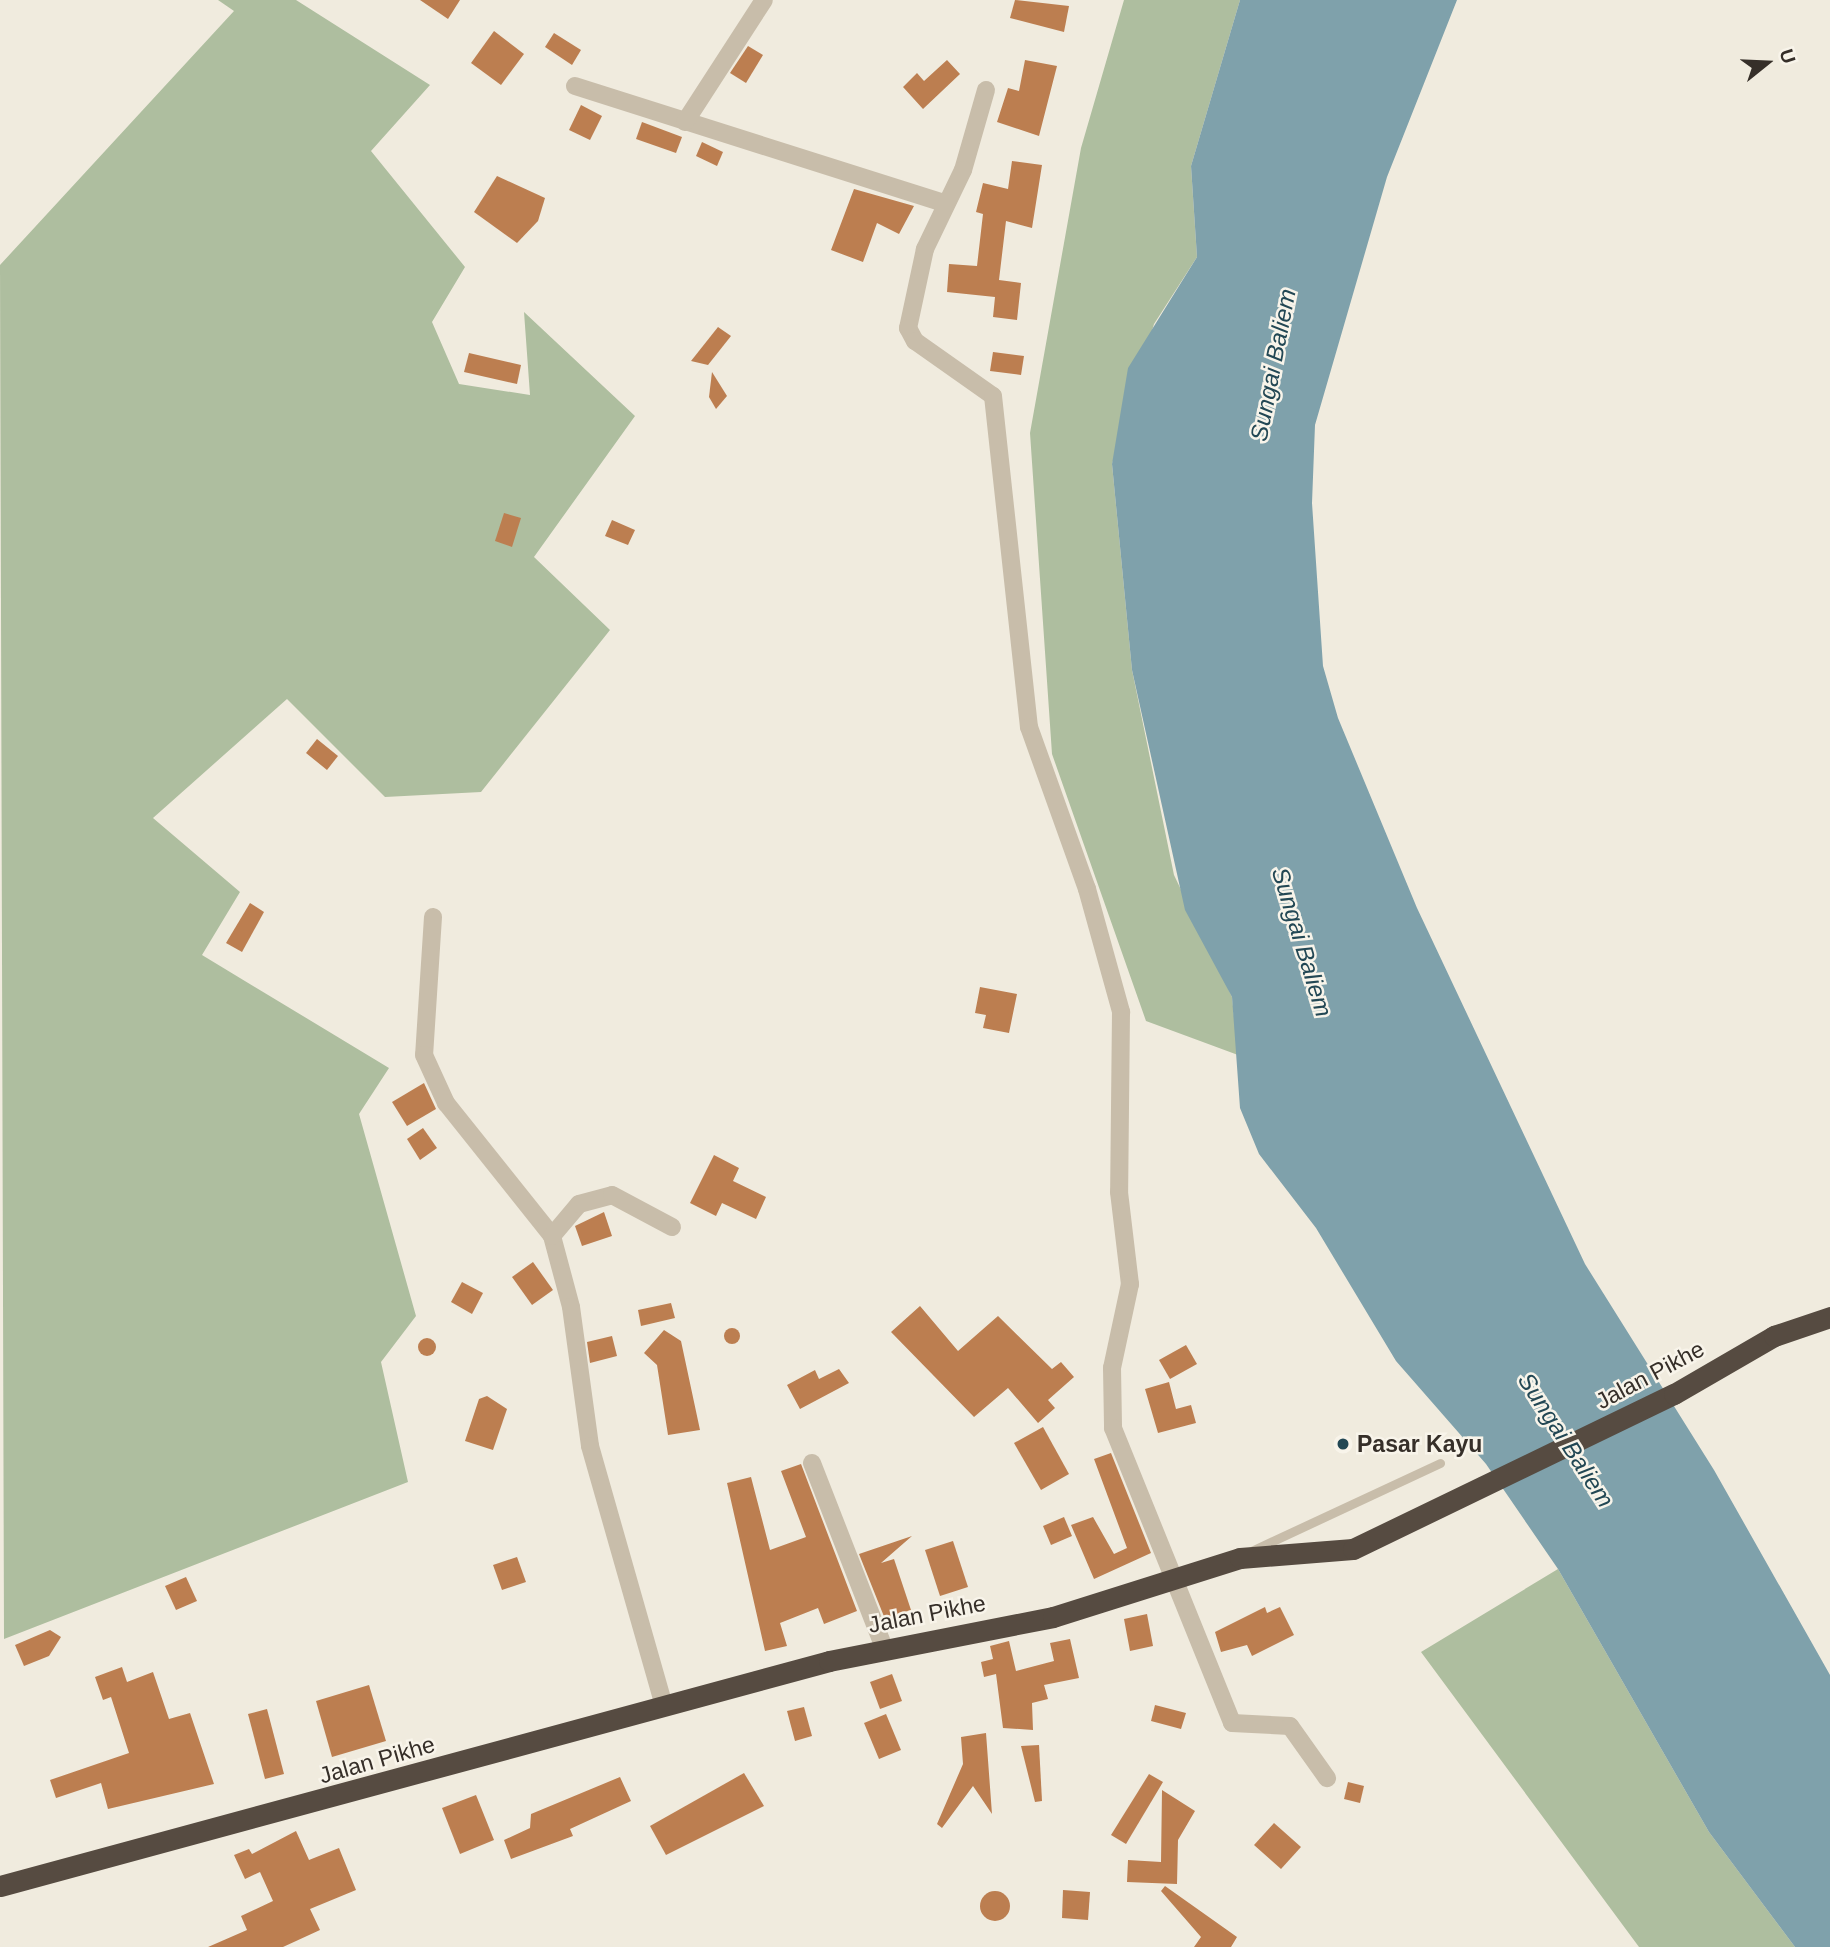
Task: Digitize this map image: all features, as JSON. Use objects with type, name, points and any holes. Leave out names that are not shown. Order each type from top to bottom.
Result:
[{"type":"highway","name":"Jalan Pikhe","points":[[0,1886],[884,1648],[1053,1617],[1171,1577],[1240,1558],[1353,1549],[1400,1531],[1740,1356],[1830,1317]]},
{"type":"street","points":[[685,122],[764,0]]},
{"type":"street","points":[[575,86],[946,204]]},
{"type":"street","points":[[986,90],[946,204],[925,249],[908,328],[915,341],[989,388],[996,409],[1029,727],[1087,889],[1121,1012],[1119,1192],[1130,1284],[1112,1368],[1113,1428],[1232,1723],[1290,1726],[1326,1778]]},
{"type":"street","points":[[433,918],[424,1055],[446,1103],[552,1236],[571,1307],[590,1446],[663,1706]]},
{"type":"street","points":[[552,1236],[579,1204],[612,1195],[671,1227]]},
{"type":"street","points":[[812,1463],[884,1648]]},
{"type":"lane","points":[[1240,1558],[1440,1464]]},
{"type":"green space","points":[[218,0],[296,0],[430,85],[371,151],[465,267],[432,322],[459,384],[530,395],[524,312],[635,416],[534,557],[610,630],[481,792],[385,797],[287,699],[153,818],[240,892],[202,955],[389,1068],[359,1114],[416,1316],[381,1362],[408,1482],[4,1639],[0,265],[234,11]]},
{"type":"green space","points":[[1124,0],[1240,0],[1191,166],[1197,257],[1154,324],[1112,464],[1132,670],[1174,875],[1232,997],[1238,1055],[1146,1021],[1052,754],[1030,433],[1081,148]]},
{"type":"green space","points":[[1558,1569],[1709,1832],[1795,1947],[1639,1947],[1421,1652]]},
{"type":"water","name":"Sungai Baliem","points":[[1240,0],[1457,0],[1387,177],[1315,425],[1312,503],[1323,666],[1338,718],[1417,908],[1585,1264],[1714,1470],[1830,1675],[1830,1947],[1795,1947],[1709,1832],[1558,1569],[1486,1464],[1396,1361],[1316,1228],[1259,1154],[1240,1108],[1232,997],[1185,910],[1132,670],[1112,464],[1128,368],[1197,257],[1191,166]]},
{"type":"building","points":[[420,0],[460,0],[448,19]]},
{"type":"building","points":[[1015,0],[1069,6],[1064,32],[1010,18]]},
{"type":"building","points":[[494,31],[524,54],[501,85],[471,63]]},
{"type":"building","points":[[554,33],[581,50],[572,65],[545,47]]},
{"type":"building","points":[[748,46],[763,55],[746,83],[730,73]]},
{"type":"building","points":[[947,60],[960,74],[923,109],[903,87],[917,73],[924,81]]},
{"type":"building","points":[[1025,60],[1057,66],[1039,136],[997,122],[1008,88],[1019,91]]},
{"type":"building","points":[[581,105],[602,116],[590,140],[569,130]]},
{"type":"building","points":[[642,122],[682,137],[676,153],[636,139]]},
{"type":"building","points":[[702,142],[723,152],[717,166],[696,156]]},
{"type":"building","points":[[1012,161],[1042,165],[1032,228],[1006,221],[999,280],[1021,283],[1017,320],[993,317],[995,297],[947,292],[949,264],[977,266],[983,214],[976,212],[983,183],[1008,189]]},
{"type":"building","points":[[497,176],[545,198],[538,221],[517,243],[474,212]]},
{"type":"building","points":[[854,189],[914,206],[899,234],[877,223],[863,262],[831,250]]},
{"type":"building","points":[[718,327],[731,336],[708,365],[691,361]]},
{"type":"building","points":[[993,352],[1024,356],[1021,375],[990,371]]},
{"type":"building","points":[[469,353],[521,365],[517,384],[464,372]]},
{"type":"building","points":[[712,372],[727,396],[716,409],[709,397]]},
{"type":"building","points":[[504,513],[521,518],[512,547],[495,541]]},
{"type":"building","points":[[612,520],[635,530],[628,545],[605,536]]},
{"type":"building","points":[[317,739],[338,756],[327,770],[306,753]]},
{"type":"building","points":[[250,903],[264,912],[242,952],[226,943]]},
{"type":"building","points":[[980,987],[1017,994],[1009,1033],[983,1028],[986,1015],[975,1013]]},
{"type":"building","points":[[424,1083],[436,1109],[407,1126],[392,1102]]},
{"type":"building","points":[[423,1128],[437,1148],[420,1160],[407,1139]]},
{"type":"building","points":[[714,1155],[739,1168],[733,1181],[766,1197],[756,1219],[722,1203],[716,1216],[690,1203]]},
{"type":"building","points":[[604,1212],[612,1236],[582,1246],[575,1226]]},
{"type":"building","points":[[533,1262],[553,1290],[532,1305],[512,1277]]},
{"type":"building","points":[[462,1282],[483,1293],[472,1314],[451,1302]]},
{"type":"building","points":[[671,1303],[675,1318],[641,1326],[638,1310]]},
{"type":"building","points":[[920,1306],[958,1351],[998,1316],[1052,1369],[1061,1362],[1074,1377],[1048,1400],[1055,1408],[1038,1423],[1008,1388],[974,1417],[891,1332]]},
{"type":"building","points":[[729,1328],[735,1328],[740,1336],[738,1342],[729,1344],[724,1339],[724,1333]]},
{"type":"building","points":[[664,1330],[681,1341],[700,1430],[668,1435],[657,1365],[644,1353]]},
{"type":"building","points":[[612,1336],[617,1356],[590,1363],[587,1342]]},
{"type":"building","points":[[427,1338],[433,1341],[436,1347],[433,1353],[427,1356],[421,1353],[418,1347],[421,1341]]},
{"type":"building","points":[[1186,1345],[1197,1364],[1170,1379],[1159,1360]]},
{"type":"building","points":[[839,1369],[849,1383],[800,1409],[787,1385],[815,1370],[819,1379]]},
{"type":"building","points":[[1169,1382],[1176,1409],[1191,1405],[1196,1423],[1158,1433],[1145,1389]]},
{"type":"building","points":[[487,1396],[507,1409],[493,1450],[465,1441],[479,1399]]},
{"type":"building","points":[[1043,1427],[1069,1474],[1041,1490],[1014,1443]]},
{"type":"building","points":[[1111,1453],[1151,1553],[1094,1579],[1071,1525],[1093,1517],[1114,1554],[1127,1548],[1094,1459]]},
{"type":"building","points":[[801,1464],[857,1611],[824,1624],[818,1608],[780,1623],[787,1646],[765,1651],[727,1483],[751,1477],[770,1550],[806,1537],[781,1471]]},
{"type":"building","points":[[1064,1517],[1072,1536],[1051,1545],[1043,1526]]},
{"type":"building","points":[[912,1536],[881,1563],[894,1559],[911,1610],[885,1619],[859,1554]]},
{"type":"building","points":[[953,1541],[968,1587],[940,1596],[925,1550]]},
{"type":"building","points":[[517,1557],[526,1582],[502,1590],[493,1565]]},
{"type":"building","points":[[186,1577],[197,1601],[176,1610],[165,1586]]},
{"type":"building","points":[[1265,1607],[1267,1613],[1280,1607],[1294,1635],[1252,1656],[1247,1645],[1221,1652],[1215,1632]]},
{"type":"building","points":[[1147,1614],[1153,1646],[1130,1651],[1124,1619]]},
{"type":"building","points":[[50,1630],[61,1637],[49,1656],[24,1666],[15,1645]]},
{"type":"building","points":[[1070,1639],[1079,1678],[1044,1685],[1048,1699],[1032,1703],[1033,1730],[1003,1728],[996,1674],[984,1677],[981,1662],[993,1659],[990,1646],[1009,1641],[1016,1671],[1054,1661],[1050,1643]]},
{"type":"building","points":[[122,1667],[127,1682],[153,1672],[169,1719],[190,1713],[214,1784],[108,1809],[101,1783],[56,1798],[50,1780],[129,1753],[111,1697],[103,1700],[95,1677]]},
{"type":"building","points":[[892,1674],[902,1701],[880,1709],[870,1682]]},
{"type":"building","points":[[369,1685],[386,1741],[332,1757],[316,1701]]},
{"type":"building","points":[[1155,1705],[1186,1713],[1181,1729],[1151,1721]]},
{"type":"building","points":[[804,1707],[812,1736],[795,1741],[787,1711]]},
{"type":"building","points":[[267,1709],[284,1774],[265,1779],[248,1714]]},
{"type":"building","points":[[886,1714],[901,1750],[879,1759],[864,1723]]},
{"type":"building","points":[[986,1733],[992,1814],[973,1786],[942,1828],[937,1824],[963,1764],[961,1737]]},
{"type":"building","points":[[1039,1745],[1042,1801],[1035,1802],[1021,1746]]},
{"type":"building","points":[[744,1773],[764,1806],[666,1855],[650,1826]]},
{"type":"building","points":[[1149,1774],[1163,1782],[1126,1844],[1111,1835]]},
{"type":"building","points":[[620,1777],[631,1801],[570,1829],[573,1836],[511,1859],[504,1840],[530,1828],[531,1814]]},
{"type":"building","points":[[1348,1782],[1364,1786],[1360,1803],[1344,1799]]},
{"type":"building","points":[[1162,1790],[1195,1811],[1178,1840],[1177,1884],[1127,1882],[1128,1860],[1161,1862]]},
{"type":"building","points":[[476,1795],[494,1840],[460,1854],[442,1808]]},
{"type":"building","points":[[1274,1823],[1301,1847],[1281,1869],[1254,1845]]},
{"type":"building","points":[[296,1831],[309,1860],[339,1848],[356,1890],[310,1909],[320,1930],[283,1947],[208,1947],[247,1930],[241,1916],[273,1901],[260,1872],[245,1879],[234,1855],[249,1849],[252,1854]]},
{"type":"building","points":[[1165,1886],[1237,1937],[1231,1947],[1194,1947],[1201,1937],[1161,1891]]},
{"type":"building","points":[[1063,1890],[1090,1892],[1088,1920],[1062,1918]]},
{"type":"building","points":[[995,1891],[1006,1895],[1010,1906],[1006,1917],[995,1921],[984,1917],[980,1906],[984,1895]]},
{"type":"place","name":"Pasar Kayu","points":[[1343,1444]]}]
